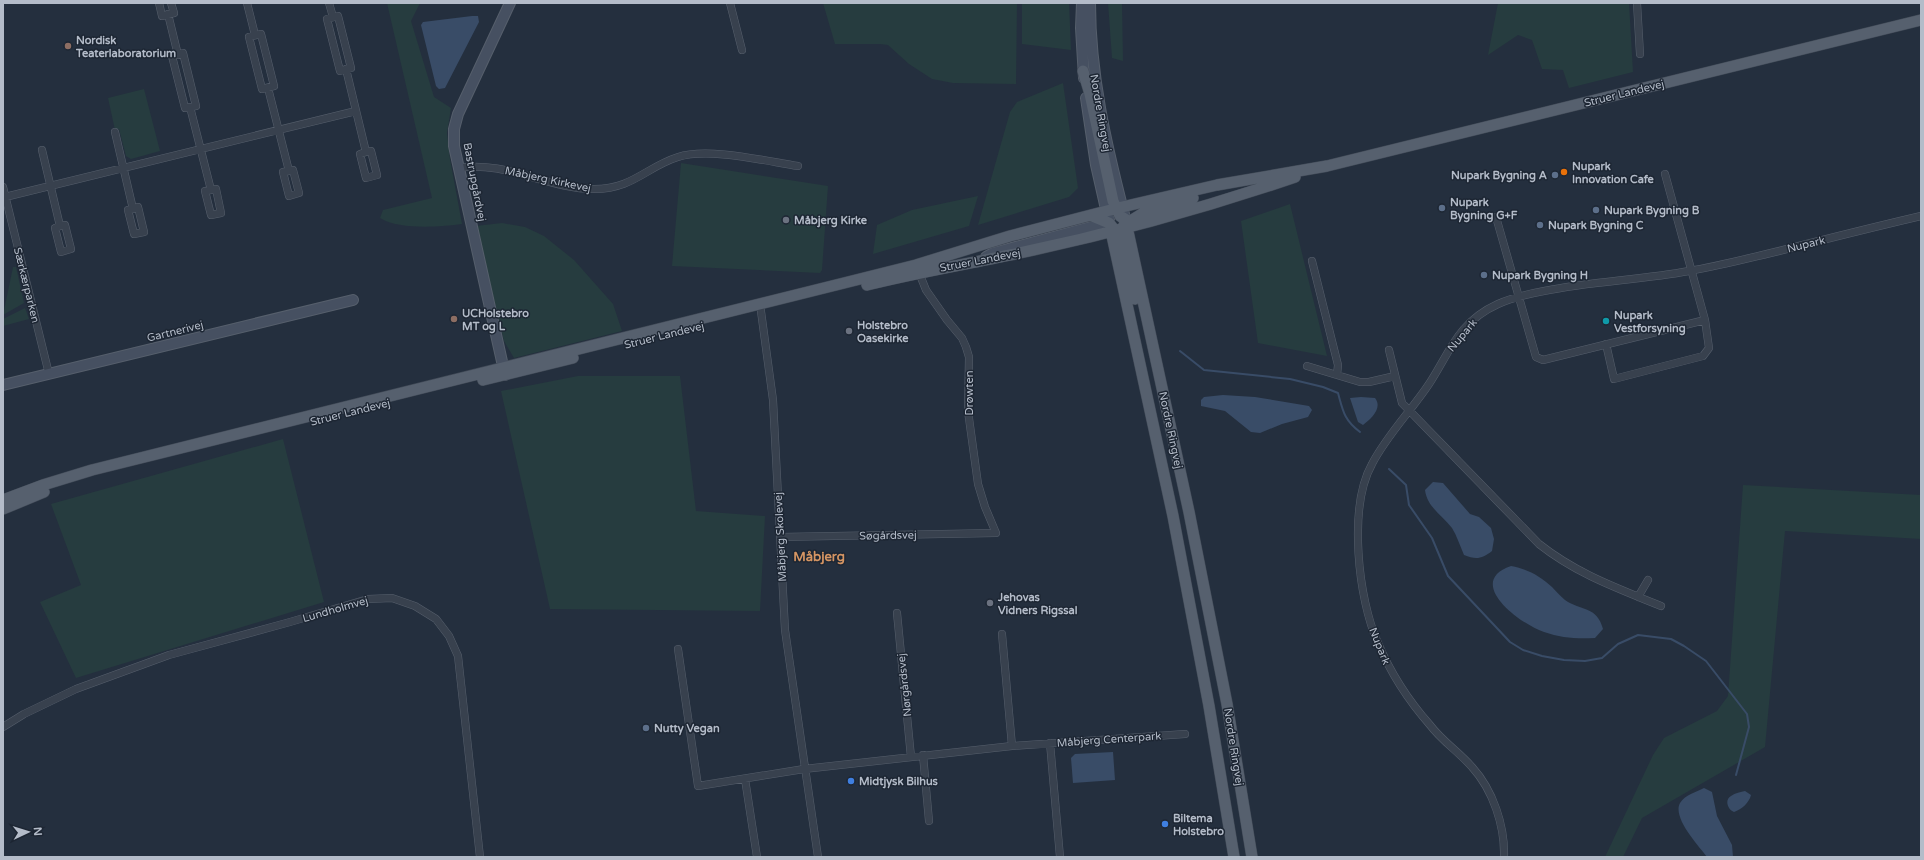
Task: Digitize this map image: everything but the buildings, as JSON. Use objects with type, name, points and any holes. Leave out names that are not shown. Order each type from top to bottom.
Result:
[{"type":"main road","name":"Struer Landevej","points":[[917,268],[980,260],[1118,222],[1242,181],[1327,166],[1921,20]]},
{"type":"main road","points":[[1083,71],[1090,94],[1100,147],[1118,222],[1145,212],[1228,188],[1242,181]]},
{"type":"main road","name":"Struer Landevej","points":[[3,500],[43,485],[92,470],[504,371],[917,268],[1010,236],[1092,216],[1118,222],[1222,202],[1327,166]]},
{"type":"main road","name":"Nordre Ringvej","points":[[1118,222],[1115,252],[1176,531],[1209,706],[1234,857]]},
{"type":"main road","name":"Nordre Ringvej","points":[[1118,222],[1157,363],[1189,512],[1227,704],[1252,857]]},
{"type":"main road","name":"Struer Landevej","points":[[3,509],[45,492],[93,476],[380,405],[504,371]]},
{"type":"street","points":[[159,3],[162,16],[174,13],[171,3]]},
{"type":"street","points":[[247,3],[255,35]]},
{"type":"street","points":[[329,3],[333,17]]},
{"type":"street","name":"Bastrupgårdvej","points":[[504,371],[458,168],[454,146],[454,129],[458,114],[510,3]]},
{"type":"street","points":[[730,3],[742,50]]},
{"type":"street","name":"Nordre Ringvej","points":[[1082,3],[1081,28],[1083,71]]},
{"type":"street","name":"Nordre Ringvej","points":[[1090,3],[1093,66],[1100,114],[1118,192],[1118,222]]},
{"type":"street","points":[[1637,3],[1640,54]]},
{"type":"street","points":[[168,14],[178,55]]},
{"type":"street","points":[[338,16],[351,68],[346,69],[340,71],[327,18],[338,16]]},
{"type":"street","points":[[261,34],[274,86],[268,88],[262,89],[249,37],[255,35],[261,34]]},
{"type":"street","points":[[183,53],[196,106],[190,107],[185,108],[172,56],[183,53]]},
{"type":"street","points":[[346,69],[366,152]]},
{"type":"street","points":[[268,88],[288,171]]},
{"type":"street","points":[[190,107],[211,190]]},
{"type":"street","points":[[5,197],[356,111]]},
{"type":"street","points":[[115,132],[133,209]]},
{"type":"street","points":[[42,150],[60,226]]},
{"type":"street","name":"Måbjerg Kirkevej","points":[[458,168],[486,166],[571,186],[594,189],[615,187],[632,182],[677,157],[693,154],[711,153],[798,166]]},
{"type":"street","points":[[1606,344],[1614,380],[1703,356],[1709,348],[1705,320],[1665,174]]},
{"type":"street","name":"Særkærparken","points":[[3,187],[49,374]]},
{"type":"street","name":"Nupark","points":[[1504,857],[1502,831],[1489,793],[1472,766],[1432,728],[1415,708],[1391,672],[1376,639],[1364,595],[1359,540],[1364,484],[1370,466],[1380,450],[1410,412],[1430,382],[1450,345],[1480,314],[1496,304],[1518,296],[1574,285],[1691,271],[1921,216]]},
{"type":"street","points":[[1496,217],[1536,357],[1543,360],[1705,320]]},
{"type":"street","points":[[1312,261],[1338,365],[1337,375]]},
{"type":"street","name":"Drøwten","points":[[917,268],[926,290],[962,338],[969,357],[968,411],[978,484],[985,507],[996,533]]},
{"type":"street","name":"Gartnerivej","points":[[3,385],[352,300]]},
{"type":"street","name":"Måbjerg Skolevej","points":[[761,307],[773,400],[785,630],[818,857]]},
{"type":"street","points":[[1389,350],[1402,403],[1540,544],[1560,560],[1583,573],[1660,606]]},
{"type":"street","points":[[1307,366],[1349,380],[1364,383],[1396,376]]},
{"type":"street","name":"Søgårdsvej","points":[[780,537],[996,533]]},
{"type":"street","points":[[1638,597],[1648,580]]},
{"type":"street","name":"Lundholmvej","points":[[3,727],[24,714],[76,689],[169,655],[368,599],[392,598],[415,606],[436,619],[449,636],[458,656],[480,857]]},
{"type":"street","name":"Nørgårdsvej","points":[[897,613],[911,757]]},
{"type":"street","points":[[1002,634],[1012,746]]},
{"type":"street","points":[[678,650],[698,786],[804,769],[1050,743]]},
{"type":"street","name":"Måbjerg Centerpark","points":[[1060,857],[1050,743],[1185,734]]},
{"type":"street","points":[[922,756],[929,821]]},
{"type":"street","points":[[745,778],[757,857]]},
{"type":"green space","points":[[387,3],[420,3],[411,21],[434,97],[451,108],[447,133],[450,159],[462,224],[420,227],[388,222],[380,218],[383,210],[432,198]]},
{"type":"green space","points":[[823,3],[1017,3],[1016,84],[953,83],[932,79],[909,64],[888,45],[835,44]]},
{"type":"green space","points":[[1022,3],[1069,3],[1071,50],[1022,44]]},
{"type":"green space","points":[[1108,3],[1122,3],[1123,61],[1112,58]]},
{"type":"green space","points":[[1498,3],[1629,3],[1633,72],[1569,88],[1563,70],[1542,69],[1532,40],[1518,35],[1488,55]]},
{"type":"green space","points":[[1063,83],[1078,188],[1069,197],[978,225],[1010,112],[1017,102]]},
{"type":"green space","points":[[144,89],[160,151],[131,159],[126,156],[119,129],[115,130],[108,98]]},
{"type":"green space","points":[[681,163],[828,186],[822,270],[820,273],[672,266]]},
{"type":"green space","points":[[978,196],[969,226],[873,254],[877,225],[912,210]]},
{"type":"green space","points":[[1290,204],[1327,356],[1258,343],[1241,221]]},
{"type":"green space","points":[[502,223],[525,227],[544,236],[574,260],[613,304],[622,331],[514,358],[504,341],[476,226]]},
{"type":"green space","points":[[13,267],[16,267],[24,303],[3,315]]},
{"type":"green space","points":[[25,308],[29,319],[3,326],[3,319]]},
{"type":"green space","points":[[578,376],[680,376],[696,511],[765,516],[760,611],[550,609],[501,391]]},
{"type":"green space","points":[[283,439],[324,602],[76,678],[40,602],[81,585],[51,504]]},
{"type":"green space","points":[[1743,485],[1921,495],[1921,539],[1785,531],[1765,747],[1642,818],[1623,857],[1605,857],[1653,755],[1664,738],[1717,711],[1728,696]]},
{"type":"water","points":[[478,16],[479,22],[445,88],[439,89],[436,86],[421,25],[423,22]]},
{"type":"water","points":[[1223,395],[1255,397],[1309,406],[1312,410],[1308,417],[1282,424],[1260,433],[1251,432],[1225,411],[1201,406],[1201,400],[1204,397]]},
{"type":"water","points":[[1350,398],[1375,398],[1378,406],[1375,413],[1363,425],[1358,422]]},
{"type":"water","points":[[1433,482],[1443,483],[1470,514],[1479,517],[1491,528],[1494,539],[1492,551],[1479,558],[1472,558],[1464,555],[1452,528],[1432,506],[1426,496],[1425,490]]},
{"type":"water","points":[[1511,566],[1528,571],[1538,576],[1565,600],[1593,613],[1597,616],[1603,629],[1595,638],[1569,638],[1544,632],[1522,621],[1501,602],[1494,592],[1493,582],[1498,573]]},
{"type":"water","points":[[1113,752],[1115,780],[1073,783],[1071,758],[1075,754]]},
{"type":"water","points":[[1704,788],[1712,792],[1717,816],[1732,845],[1733,857],[1707,857],[1683,824],[1679,809],[1680,803],[1691,794]]},
{"type":"water","points":[[1745,791],[1751,795],[1749,801],[1740,809],[1734,812],[1732,811],[1727,802],[1729,798],[1734,794]]},
{"type":"waterway","points":[[1180,351],[1204,370],[1290,379],[1323,387],[1338,393],[1347,419],[1360,432]]},
{"type":"waterway","points":[[1389,469],[1406,485],[1409,505],[1432,538],[1448,576],[1510,642],[1523,650],[1542,656],[1564,660],[1585,661],[1602,658],[1618,644],[1638,635],[1671,639],[1706,661],[1747,714],[1749,727],[1736,775]]},
{"type":"place","name":"Nordisk Teaterlaboratorium","points":[[68,46]]},
{"type":"place","name":"Nupark Innovation Cafe","points":[[1564,172]]},
{"type":"place","name":"Nupark Bygning A","points":[[1555,175]]},
{"type":"place","name":"Nupark Bygning G+F","points":[[1442,208]]},
{"type":"place","name":"Nupark Bygning B","points":[[1596,210]]},
{"type":"place","name":"Måbjerg Kirke","points":[[786,220]]},
{"type":"place","name":"Nupark Bygning C","points":[[1540,225]]},
{"type":"place","name":"Nupark Bygning H","points":[[1484,275]]},
{"type":"place","name":"UCHolstebro MT og L","points":[[454,319]]},
{"type":"place","name":"Nupark Vestforsyning","points":[[1606,321]]},
{"type":"place","name":"Holstebro Oasekirke","points":[[849,331]]},
{"type":"place","name":"Jehovas Vidners Rigssal","points":[[990,603]]},
{"type":"place","name":"Nutty Vegan","points":[[646,728]]},
{"type":"place","name":"Midtjysk Bilhus","points":[[851,781]]},
{"type":"place","name":"Biltema Holstebro","points":[[1165,824]]},
{"type":"district","name":"Måbjerg","points":[[819,556]]}]
